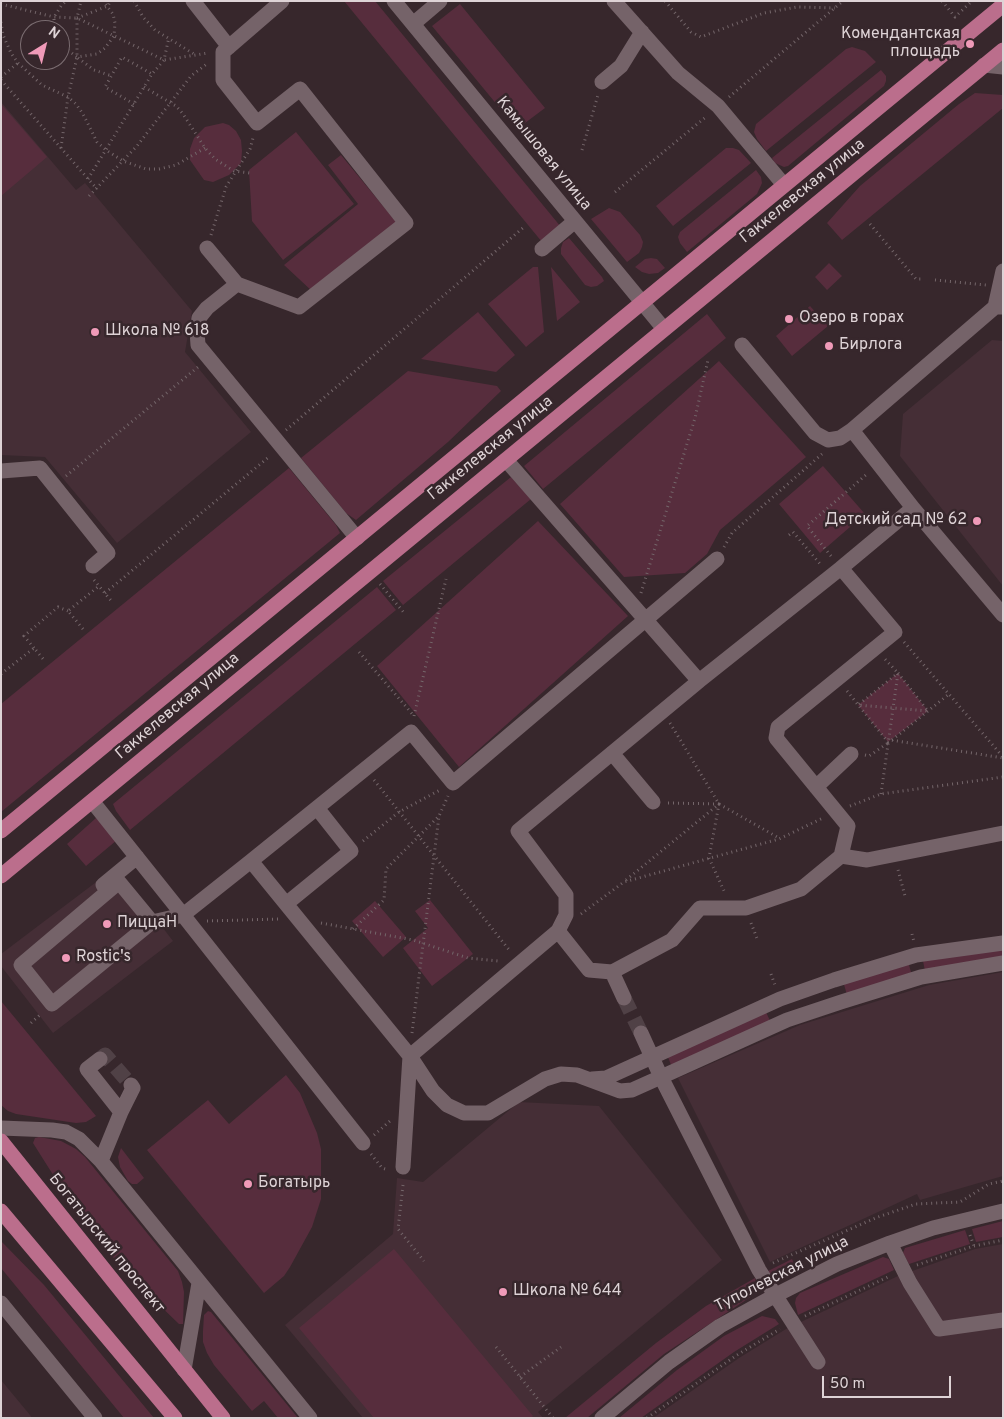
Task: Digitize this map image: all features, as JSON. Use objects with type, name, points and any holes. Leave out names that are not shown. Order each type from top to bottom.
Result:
[{"type":"main road","name":"Гаккелевская улица","points":[[1,831],[1003,5]]},
{"type":"main road","name":"Гаккелевская улица","points":[[1,876],[1003,50]]},
{"type":"main road","name":"Богатырский проспект","points":[[1,1141],[223,1418]]},
{"type":"main road","points":[[1,1211],[174,1418]]},
{"type":"street","points":[[193,1],[226,49],[223,80],[257,123],[300,89],[406,223],[299,307],[237,284],[207,248]]},
{"type":"street","points":[[226,49],[282,1]]},
{"type":"street","name":"Камышовая улица","points":[[394,1],[664,329]]},
{"type":"street","points":[[412,24],[440,1]]},
{"type":"street","points":[[614,1],[678,73],[718,106],[784,185]]},
{"type":"street","points":[[602,82],[621,66],[642,32]]},
{"type":"street","points":[[984,65],[1003,67]]},
{"type":"street","points":[[542,249],[575,221]]},
{"type":"street","points":[[742,345],[815,434],[828,440],[840,438],[999,307],[1001,278]]},
{"type":"street","points":[[237,284],[207,308],[199,318],[197,331],[198,345],[357,538]]},
{"type":"street","points":[[852,430],[913,508],[1003,615]]},
{"type":"street","points":[[506,460],[699,681]]},
{"type":"street","points":[[1,471],[40,468],[108,553],[93,566]]},
{"type":"street","points":[[403,1167],[410,1056],[558,931],[566,915],[566,895],[518,831],[699,681],[913,508]]},
{"type":"street","points":[[152,922],[119,882],[21,965],[52,1004],[152,922],[186,918],[251,861],[411,732],[453,783],[717,559]]},
{"type":"street","points":[[558,931],[589,970],[612,972],[672,940],[700,908],[746,908],[801,889],[841,856],[848,826],[776,738],[778,727],[895,632],[836,572]]},
{"type":"street","points":[[612,753],[653,802]]},
{"type":"street","points":[[816,786],[851,754]]},
{"type":"street","points":[[92,801],[364,1143]]},
{"type":"street","points":[[286,904],[351,851],[317,808]]},
{"type":"street","points":[[841,856],[867,860],[1003,833]]},
{"type":"street","points":[[44,946],[55,924],[137,857]]},
{"type":"street","points":[[251,861],[410,1056],[437,1096],[447,1106],[464,1113],[488,1113],[545,1079],[561,1074],[577,1074],[620,1091],[632,1090],[787,1020],[921,977],[1003,963]]},
{"type":"street","points":[[592,1079],[606,1078],[780,999],[834,980],[916,955],[1003,943]]},
{"type":"street","points":[[916,955],[921,977]]},
{"type":"street","points":[[612,972],[624,998]]},
{"type":"street","points":[[834,980],[841,1002]]},
{"type":"street","points":[[780,999],[787,1020]]},
{"type":"street","points":[[641,1034],[661,1077],[760,1270],[818,1362]]},
{"type":"street","points":[[100,1059],[87,1069],[121,1112]]},
{"type":"street","points":[[101,1161],[133,1088],[130,1085]]},
{"type":"street","points":[[1,1128],[52,1130],[66,1132],[79,1139],[101,1161],[310,1418]]},
{"type":"street","name":"Туполевская улица","points":[[602,1418],[670,1362],[713,1331],[776,1295],[837,1264],[890,1243],[933,1228],[1003,1211]]},
{"type":"street","points":[[890,1243],[910,1283],[940,1329],[1003,1320]]},
{"type":"street","points":[[184,1370],[199,1283]]},
{"type":"street","points":[[1,1304],[95,1418]]},
{"type":"path","points":[[54,17],[66,1]]},
{"type":"path","points":[[60,148],[68,97],[77,57],[77,18],[81,1]]},
{"type":"path","points":[[77,57],[97,54],[105,48],[114,36],[115,23],[113,14],[104,1]]},
{"type":"path","points":[[77,18],[108,6],[110,1]]},
{"type":"path","points":[[134,1],[143,17],[155,30],[195,54]]},
{"type":"path","points":[[665,1],[691,32],[701,37],[764,13],[797,7],[835,8]]},
{"type":"path","points":[[942,1],[955,16],[972,1]]},
{"type":"path","points":[[1,4],[54,17],[77,18],[164,60],[226,49]]},
{"type":"path","points":[[1,22],[3,34],[11,53],[18,63],[42,85],[68,97],[76,104],[97,142],[123,161],[146,168],[159,169],[176,165],[205,148]]},
{"type":"path","points":[[88,179],[152,74],[164,60],[169,37]]},
{"type":"path","points":[[89,196],[137,146],[191,76],[226,49]]},
{"type":"path","points":[[70,52],[94,70],[112,76]]},
{"type":"path","points":[[134,104],[105,87],[122,56],[152,74]]},
{"type":"path","points":[[18,63],[1,78],[97,189]]},
{"type":"path","points":[[582,150],[602,82]]},
{"type":"path","points":[[144,87],[171,102],[183,114],[205,148],[215,159],[234,170],[250,173]]},
{"type":"path","points":[[207,248],[226,188],[250,149],[257,123]]},
{"type":"path","points":[[870,224],[916,279],[921,279]]},
{"type":"path","points":[[282,433],[524,227]]},
{"type":"path","points":[[935,280],[1001,278]]},
{"type":"path","points":[[54,485],[208,358]]},
{"type":"path","points":[[636,608],[695,418],[708,360]]},
{"type":"path","points":[[717,559],[732,533],[822,455],[828,440]]},
{"type":"path","points":[[105,593],[273,453]]},
{"type":"path","points":[[836,572],[807,526],[878,464]]},
{"type":"path","points":[[789,535],[793,532],[836,572]]},
{"type":"path","points":[[93,566],[87,571],[113,603]]},
{"type":"path","points":[[370,572],[405,614]]},
{"type":"path","points":[[411,732],[446,579]]},
{"type":"path","points":[[68,611],[99,586]]},
{"type":"path","points":[[44,660],[24,636],[58,608],[68,611],[83,629]]},
{"type":"path","points":[[895,632],[1003,758]]},
{"type":"path","points":[[1,674],[34,648]]},
{"type":"path","points":[[876,648],[928,710]]},
{"type":"path","points":[[358,652],[414,716]]},
{"type":"path","points":[[858,705],[898,673]]},
{"type":"path","points":[[881,794],[890,741],[898,673]]},
{"type":"path","points":[[838,678],[858,705],[890,741],[1003,758]]},
{"type":"path","points":[[851,754],[869,756],[949,694]]},
{"type":"path","points":[[858,705],[928,710]]},
{"type":"path","points":[[663,711],[719,804],[709,858],[732,908]]},
{"type":"path","points":[[365,769],[520,964]]},
{"type":"path","points":[[624,882],[779,839],[836,812],[881,794],[1003,777]]},
{"type":"path","points":[[351,851],[398,812],[453,783]]},
{"type":"path","points":[[410,1056],[439,816],[453,783]]},
{"type":"path","points":[[653,802],[719,804],[779,839]]},
{"type":"path","points":[[580,914],[624,882],[719,804]]},
{"type":"path","points":[[352,929],[384,900],[386,869],[439,816]]},
{"type":"path","points":[[895,854],[904,896]]},
{"type":"path","points":[[186,918],[298,919],[423,944],[468,958],[520,964]]},
{"type":"path","points":[[403,1167],[394,1172],[382,1168],[364,1143],[408,1106]]},
{"type":"path","points":[[768,1266],[878,1217],[916,1204],[960,1202],[989,1184],[1003,1181]]},
{"type":"path","points":[[403,1185],[398,1230],[424,1260]]},
{"type":"path","points":[[974,1246],[1003,1240]]},
{"type":"path","points":[[496,1347],[553,1418]]},
{"type":"path","points":[[520,1377],[561,1347]]},
{"type":"shaded area","points":[[344,1],[375,1],[561,227],[542,242]]},
{"type":"shaded area","points":[[460,4],[545,108],[517,129],[432,26]]},
{"type":"shaded area","points":[[852,47],[865,51],[876,62],[766,151],[754,132],[756,124],[846,49]]},
{"type":"shaded area","points":[[881,70],[886,76],[884,86],[788,166],[784,167],[775,163],[772,158]]},
{"type":"shaded area","points":[[975,93],[1003,95],[1003,108],[842,240],[827,223],[860,186],[959,104]]},
{"type":"shaded area","name":"Школа № 618","points":[[1,102],[76,190],[85,183],[192,311],[185,352],[251,432],[117,543],[45,457],[1,455]]},
{"type":"shaded area","points":[[1,104],[47,157],[1,196]]},
{"type":"shaded area","points":[[223,123],[236,131],[241,140],[241,163],[229,175],[213,182],[204,180],[190,160],[190,149],[194,138],[205,127]]},
{"type":"shaded area","points":[[296,132],[354,204],[283,260],[252,221],[249,170]]},
{"type":"shaded area","points":[[726,148],[739,150],[751,163],[673,226],[656,206]]},
{"type":"shaded area","points":[[341,155],[397,223],[313,292],[284,265],[358,204],[328,165]]},
{"type":"shaded area","points":[[756,170],[761,177],[762,183],[757,194],[687,252],[680,243],[678,237],[680,232]]},
{"type":"shaded area","points":[[609,208],[620,212],[640,235],[643,242],[639,253],[627,262],[591,219]]},
{"type":"shaded area","points":[[569,238],[602,277],[604,281],[597,286],[585,285],[561,254],[563,242]]},
{"type":"shaded area","points":[[645,259],[657,259],[665,268],[658,273],[649,274],[635,267]]},
{"type":"shaded area","points":[[829,263],[842,276],[827,290],[815,277]]},
{"type":"shaded area","points":[[533,267],[538,267],[544,332],[526,347],[488,304]]},
{"type":"shaded area","points":[[551,267],[580,302],[557,321]]},
{"type":"shaded area","points":[[810,306],[828,326],[792,356],[776,336]]},
{"type":"shaded area","points":[[478,312],[515,355],[496,372],[421,359]]},
{"type":"shaded area","points":[[707,314],[726,338],[543,489],[524,466]]},
{"type":"shaded area","name":"Детский сад № 62","points":[[992,340],[1003,341],[1003,586],[900,456],[903,414]]},
{"type":"shaded area","points":[[719,361],[806,457],[720,530],[707,554],[685,573],[624,577],[560,504]]},
{"type":"shaded area","points":[[408,371],[497,386],[501,391],[448,442],[356,520],[346,513],[301,458]]},
{"type":"shaded area","points":[[823,466],[865,514],[820,553],[779,504]]},
{"type":"shaded area","points":[[289,468],[336,525],[340,533],[1,812],[1,704]]},
{"type":"shaded area","points":[[511,477],[531,499],[403,605],[383,581]]},
{"type":"shaded area","points":[[538,521],[628,616],[459,767],[377,666]]},
{"type":"shaded area","points":[[377,587],[396,610],[130,830],[113,804]]},
{"type":"shaded area","points":[[898,673],[928,711],[888,742],[858,705]]},
{"type":"shaded area","points":[[96,818],[117,840],[86,866],[67,844]]},
{"type":"shaded area","points":[[116,867],[173,941],[53,1033],[1,966],[1,954]]},
{"type":"shaded area","points":[[430,900],[473,954],[432,986],[403,948],[428,928],[415,911]]},
{"type":"shaded area","points":[[375,901],[406,937],[383,957],[352,921]]},
{"type":"shaded area","points":[[1003,947],[1003,958],[925,971],[923,961]]},
{"type":"shaded area","points":[[908,961],[912,976],[847,995],[843,981]]},
{"type":"shaded area","points":[[1003,972],[1003,1176],[920,1200],[917,1194],[770,1262],[678,1078],[800,1025],[929,985]]},
{"type":"shaded area","points":[[1,1001],[96,1116],[86,1122],[76,1123],[16,1114],[8,1111],[1,1105]]},
{"type":"shaded area","points":[[766,1012],[771,1023],[672,1067],[667,1055]]},
{"type":"shaded area","name":"Богатырь","points":[[286,1075],[300,1093],[317,1133],[321,1149],[321,1199],[312,1227],[290,1267],[284,1276],[264,1293],[147,1150],[208,1100],[229,1124]]},
{"type":"shaded area","name":"Школа № 644","points":[[519,1102],[599,1106],[722,1260],[538,1412],[543,1418],[363,1418],[285,1325],[393,1234],[397,1178],[423,1182]]},
{"type":"shaded area","points":[[35,1138],[61,1141],[76,1149],[85,1157],[178,1271],[184,1292],[183,1324],[179,1324],[127,1274],[79,1216],[33,1143]]},
{"type":"shaded area","points":[[121,1148],[144,1178],[137,1184],[132,1184],[128,1181],[120,1167],[118,1157]]},
{"type":"shaded area","points":[[1003,1221],[1003,1237],[976,1242],[972,1229]]},
{"type":"shaded area","points":[[965,1230],[970,1244],[909,1264],[903,1253],[905,1248]]},
{"type":"shaded area","points":[[1,1241],[44,1285],[154,1418],[124,1418],[1,1268]]},
{"type":"shaded area","points":[[1003,1244],[1003,1418],[653,1418],[739,1358],[786,1329],[898,1276],[975,1249]]},
{"type":"shaded area","points":[[394,1249],[533,1416],[531,1418],[374,1418],[299,1328]]},
{"type":"shaded area","points":[[883,1257],[889,1259],[894,1270],[798,1315],[795,1303],[800,1293]]},
{"type":"shaded area","points":[[792,1259],[798,1272],[782,1280],[772,1278],[766,1272]]},
{"type":"shaded area","points":[[755,1278],[757,1285],[752,1296],[664,1354],[587,1418],[565,1418],[656,1343],[706,1306]]},
{"type":"shaded area","points":[[208,1311],[211,1312],[298,1418],[278,1418],[264,1401],[252,1411],[214,1365],[207,1353],[203,1342],[203,1331],[204,1315]]},
{"type":"shaded area","points":[[762,1316],[775,1319],[779,1324],[734,1352],[641,1418],[619,1418],[677,1370],[724,1336]]},
{"type":"shaded area","points":[[1,1380],[30,1415],[32,1418],[1,1418]]},
{"type":"tunnel","points":[[624,998],[641,1033]]},
{"type":"tunnel","points":[[100,1059],[105,1055],[131,1085]]},
{"type":"place","name":"Комендантская площадь","points":[[970,44]]},
{"type":"place","name":"Озеро в горах","points":[[789,319]]},
{"type":"place","name":"Школа № 618","points":[[95,332]]},
{"type":"place","name":"Бирлога","points":[[829,346]]},
{"type":"place","name":"Детский сад № 62","points":[[977,521]]},
{"type":"place","name":"ПиццаН","points":[[107,924]]},
{"type":"place","name":"Rostic's","points":[[66,958]]},
{"type":"place","name":"Богатырь","points":[[248,1184]]},
{"type":"place","name":"Школа № 644","points":[[503,1292]]}]
